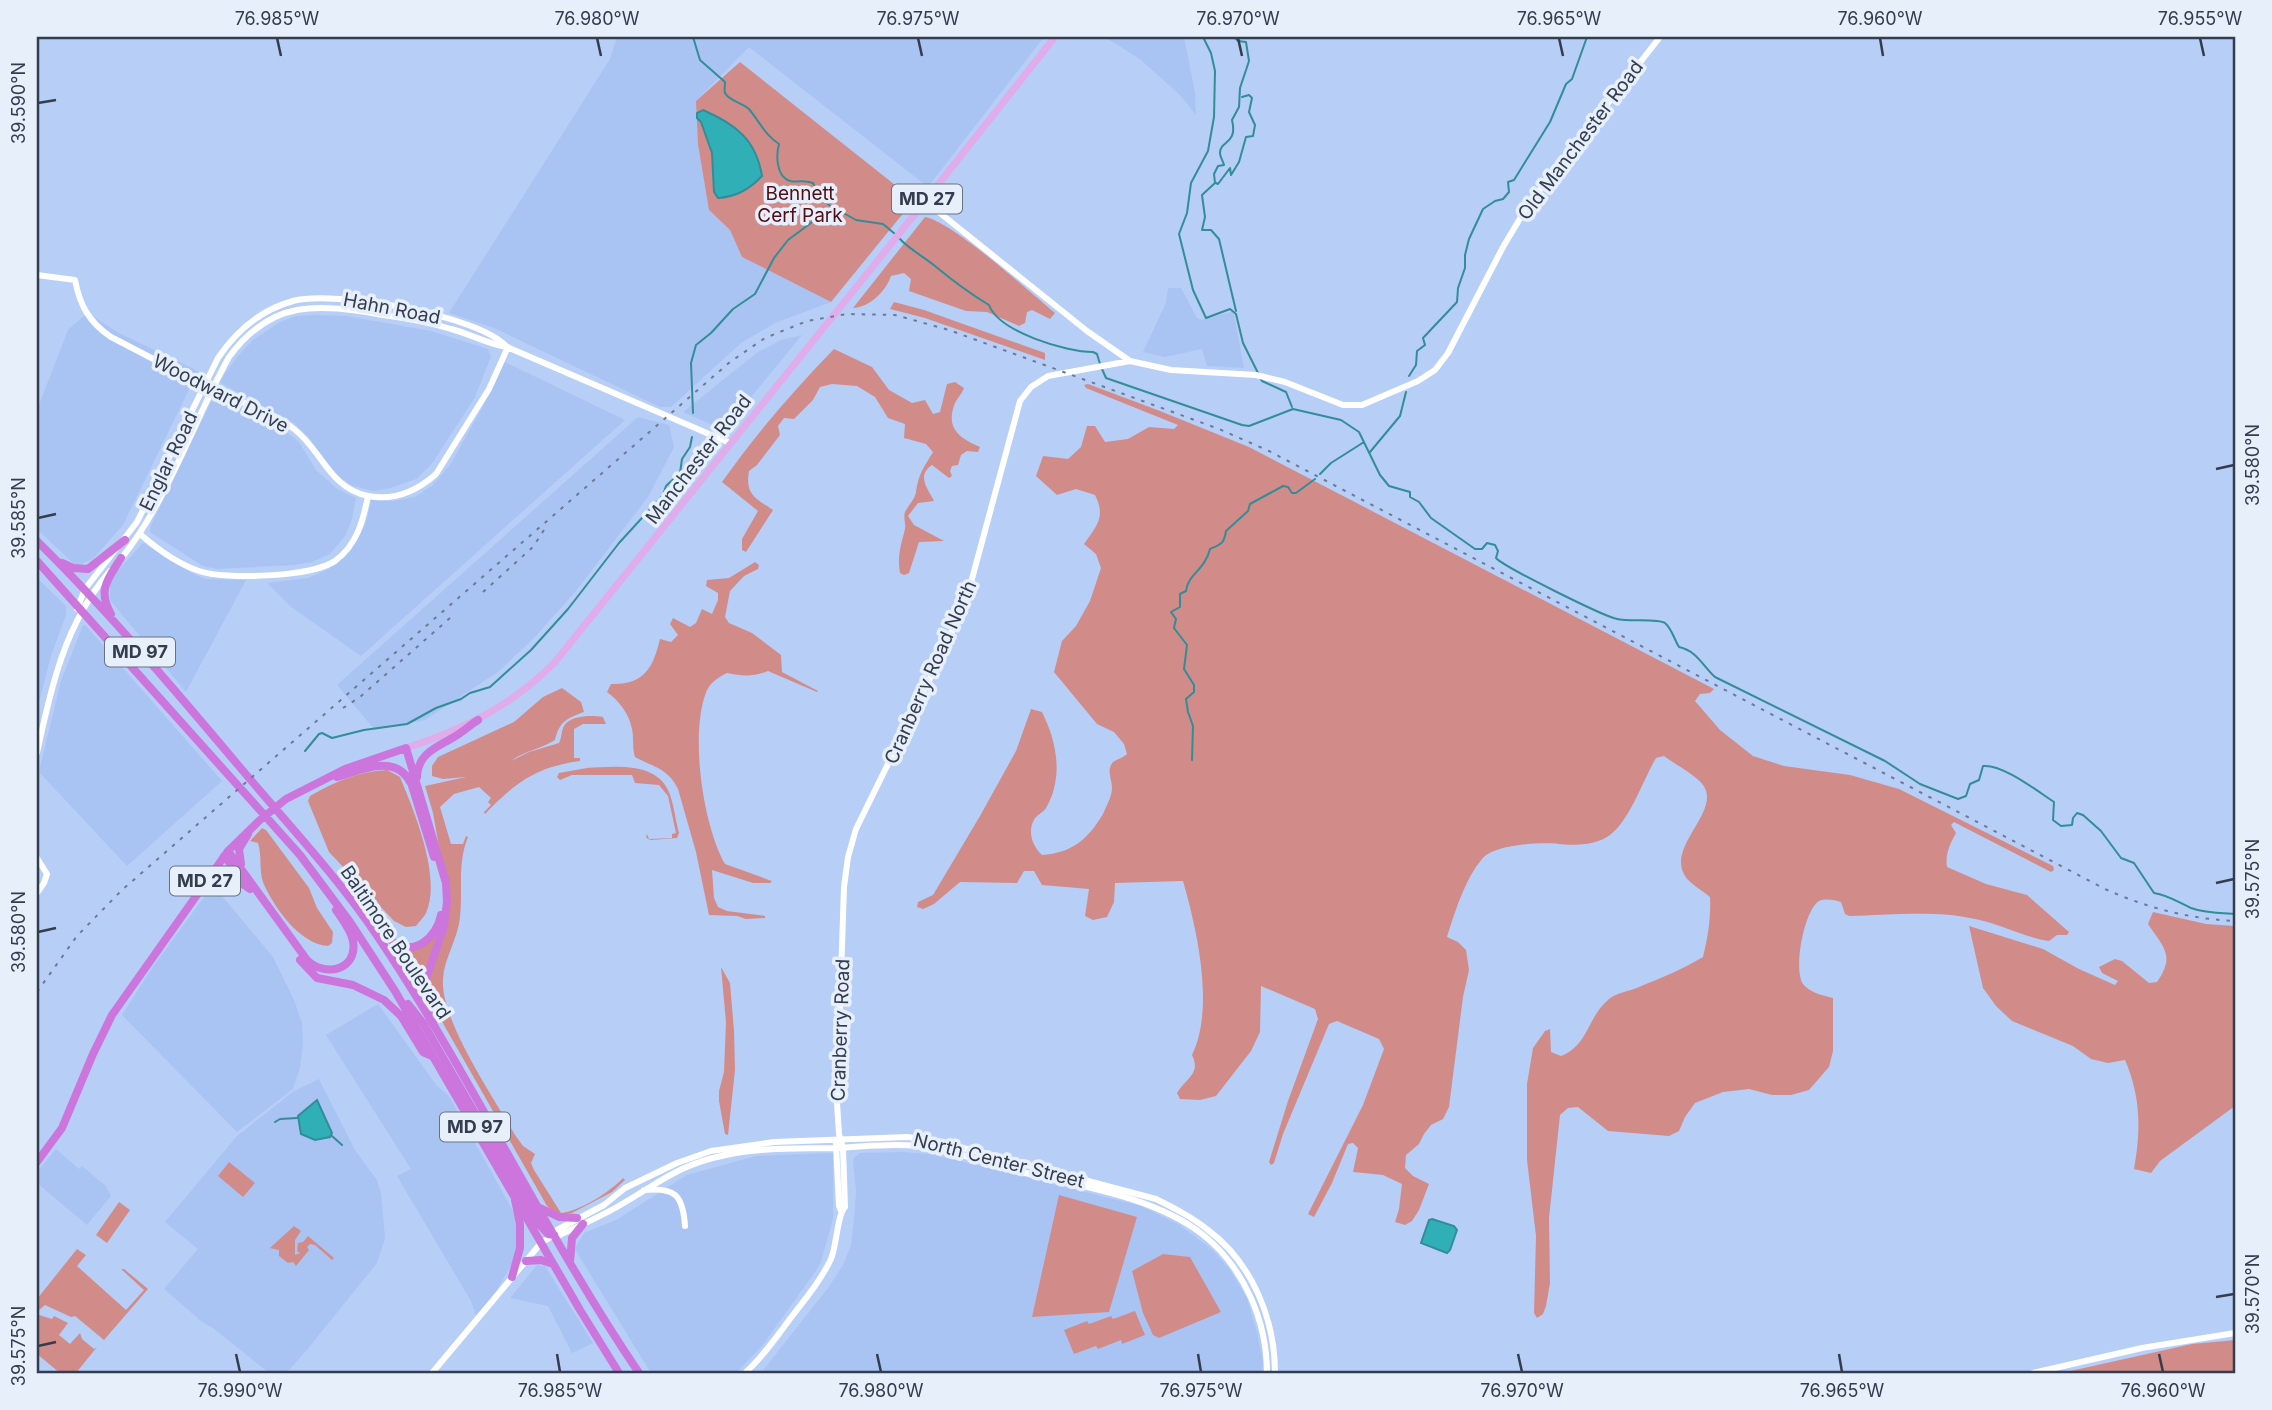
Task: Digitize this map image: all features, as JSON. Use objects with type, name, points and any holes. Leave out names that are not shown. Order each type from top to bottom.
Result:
[{"type":"highway","points":[[52,556],[73,568],[88,569],[125,540]]},
{"type":"highway","name":"Baltimore Boulevard","points":[[37,541],[88,592],[334,875],[378,937],[436,1029],[554,1235],[639,1373]]},
{"type":"highway","points":[[121,558],[108,578],[103,595],[108,609],[124,634]]},
{"type":"highway","name":"Baltimore Boulevard","points":[[37,561],[275,826],[351,922],[390,983],[619,1373]]},
{"type":"highway","points":[[334,875],[394,943],[415,946],[424,943],[433,935],[440,918],[440,879],[415,785],[417,772],[426,752],[456,737],[478,720]]},
{"type":"highway","points":[[404,749],[442,864],[446,889],[444,926],[426,979],[436,1029]]},
{"type":"highway","name":"Manchester Road","points":[[254,826],[286,799],[311,785],[345,769],[404,749]]},
{"type":"highway","points":[[311,785],[378,765],[388,765],[403,772],[415,785]]},
{"type":"highway","points":[[244,873],[239,849],[254,826]]},
{"type":"highway","name":"MD 27","points":[[37,1162],[62,1128],[106,1027],[226,853],[254,826]]},
{"type":"highway","points":[[226,853],[244,873],[307,960],[318,969],[340,969],[352,956],[351,935],[300,855]]},
{"type":"highway","points":[[226,853],[317,978],[363,989],[384,1000],[401,1016],[423,1052],[433,1057]]},
{"type":"highway","points":[[184,912],[204,887],[219,880],[234,880],[250,889]]},
{"type":"highway","points":[[390,983],[424,1023],[539,1224],[548,1234],[554,1235]]},
{"type":"highway","points":[[512,1277],[520,1243],[515,1198]]},
{"type":"highway","points":[[538,1207],[559,1217],[580,1221],[571,1241],[570,1262]]},
{"type":"highway","points":[[526,1261],[541,1259],[553,1264]]},
{"type":"main road","name":"Manchester Road","points":[[404,749],[478,720],[519,694],[555,662],[1055,37]]},
{"type":"street","name":"Old Manchester Road","points":[[1040,380],[1055,373],[1130,361],[1171,370],[1256,374],[1285,382],[1330,401],[1350,405],[1378,400],[1418,381],[1435,370],[1448,353],[1528,205],[1660,37]]},
{"type":"street","name":"Old Manchester Road","points":[[925,201],[1087,331],[1130,361]]},
{"type":"street","name":"Woodward Drive","points":[[37,275],[75,279],[82,306],[99,329],[212,389],[288,424],[306,440],[333,478],[345,487],[368,496],[403,494],[425,484],[436,474],[489,390],[508,347]]},
{"type":"street","name":"Hahn Road","points":[[271,309],[302,299],[343,298],[442,317],[487,332],[508,347]]},
{"type":"street","name":"Hahn Road","points":[[274,317],[301,308],[332,307],[452,329],[508,347],[730,443]]},
{"type":"street","name":"Englar Road","points":[[37,753],[51,688],[79,608],[137,522],[218,358],[236,334],[249,322],[271,309]]},
{"type":"street","name":"Englar Road","points":[[88,592],[140,534],[229,357],[241,342],[274,317]]},
{"type":"street","name":"Cranberry Road North","points":[[844,927],[846,870],[854,837],[958,618],[981,551],[1016,411],[1025,393],[1040,380]]},
{"type":"street","points":[[140,534],[180,562],[205,573],[220,576],[308,572],[335,562],[350,547],[362,521],[368,496]]},
{"type":"street","points":[[37,858],[47,874],[37,893]]},
{"type":"street","name":"Cranberry Road","points":[[745,1373],[760,1358],[827,1267],[838,1238],[841,1211],[845,1207],[839,1142],[838,1065],[844,927]]},
{"type":"street","name":"North Center Street","points":[[580,1221],[623,1203],[681,1169],[724,1155],[907,1137],[933,1140],[1156,1199],[1186,1214],[1219,1239],[1246,1270],[1269,1326],[1275,1373]]},
{"type":"street","name":"North Center Street","points":[[432,1373],[541,1244],[554,1235],[560,1235],[640,1180],[686,1160],[728,1148],[774,1142],[839,1142],[934,1149],[1143,1203],[1176,1218],[1209,1240],[1228,1260],[1245,1286],[1261,1327],[1267,1373]]},
{"type":"street","points":[[623,1203],[640,1180]]},
{"type":"street","points":[[642,1191],[667,1190],[678,1197],[684,1207],[685,1226]]},
{"type":"street","points":[[2033,1373],[2142,1348],[2235,1334]]},
{"type":"shaded area","points":[[617,37],[1044,37],[928,187],[749,47],[696,101],[709,210],[730,230],[742,257],[831,302],[775,323],[741,343],[671,407],[660,407],[494,328],[449,313],[610,59]]},
{"type":"shaded area","points":[[1105,37],[1184,37],[1195,93],[1196,115],[1180,95],[1141,60]]},
{"type":"shaded area","points":[[703,110],[734,127],[755,152],[762,176],[737,194],[718,198],[714,192],[712,153],[701,122],[697,118],[697,113]]},
{"type":"shaded area","points":[[1168,288],[1181,288],[1197,318],[1201,320],[1231,312],[1234,314],[1244,368],[1207,366],[1202,349],[1165,357],[1143,352],[1166,303]]},
{"type":"shaded area","points":[[87,313],[119,333],[198,371],[123,525],[93,559],[76,566],[37,529],[37,410],[68,330]]},
{"type":"shaded area","points":[[296,316],[346,316],[431,331],[488,349],[491,357],[474,399],[431,465],[416,479],[373,491],[351,485],[333,472],[310,439],[294,423],[219,382],[253,340],[280,322]]},
{"type":"shaded area","points":[[802,335],[724,430],[683,412],[758,352],[781,340]]},
{"type":"shaded area","points":[[505,362],[625,420],[361,656],[290,606],[267,583],[308,578],[329,569],[357,540],[366,523],[371,500],[394,501],[415,497],[433,485],[450,465]]},
{"type":"shaded area","points":[[217,397],[284,430],[299,442],[316,470],[336,488],[356,498],[345,536],[330,554],[312,562],[295,565],[216,569],[203,566],[150,532],[150,527],[213,398]]},
{"type":"shaded area","points":[[638,417],[669,425],[674,447],[648,497],[576,591],[533,639],[498,672],[425,720],[375,730],[337,685]]},
{"type":"shaded area","points":[[143,543],[206,579],[246,580],[186,692],[110,600],[110,579]]},
{"type":"shaded area","points":[[37,578],[66,606],[66,615],[51,656],[37,710]]},
{"type":"shaded area","points":[[83,625],[222,781],[127,866],[39,772],[61,681]]},
{"type":"shaded area","points":[[211,888],[222,896],[273,957],[302,1023],[300,1068],[293,1089],[237,1132],[122,1015],[154,965]]},
{"type":"shaded area","points":[[378,1004],[437,1086],[449,1096],[514,1213],[518,1227],[516,1257],[486,1308],[477,1318],[471,1301],[397,1176],[411,1169],[326,1035]]},
{"type":"shaded area","points":[[319,1079],[355,1150],[377,1180],[381,1193],[385,1238],[377,1263],[306,1351],[286,1373],[269,1373],[164,1289],[198,1249],[165,1222],[237,1136],[294,1091]]},
{"type":"shaded area","points":[[317,1100],[332,1133],[330,1137],[315,1140],[301,1134],[298,1116]]},
{"type":"shaded area","points":[[56,1149],[79,1169],[82,1166],[106,1186],[111,1196],[87,1225],[37,1183],[37,1172]]},
{"type":"shaded area","points":[[833,1153],[833,1219],[820,1265],[762,1346],[736,1373],[651,1373],[575,1248],[584,1233],[616,1220],[687,1175],[756,1156]]},
{"type":"shaded area","points":[[860,1153],[929,1154],[1141,1206],[1178,1224],[1213,1250],[1230,1270],[1247,1298],[1263,1361],[1262,1373],[761,1373],[843,1265],[851,1245],[854,1219],[856,1192],[853,1159]]},
{"type":"shaded area","points":[[1429,1220],[1454,1226],[1457,1230],[1447,1253],[1421,1243]]},
{"type":"shaded area","points":[[537,1265],[545,1266],[593,1343],[572,1353],[548,1306],[510,1298]]},
{"type":"green space","name":"Bennett Cerf Park","points":[[740,62],[914,200],[831,302],[742,257],[730,230],[709,210],[698,144],[696,101]]},
{"type":"green space","points":[[925,217],[937,221],[971,243],[1055,313],[1050,319],[1032,310],[1027,312],[1025,323],[1019,326],[987,312],[966,311],[909,291],[911,279],[904,273],[891,276],[876,297],[865,305],[853,308]]},
{"type":"green space","points":[[894,302],[1045,353],[1045,360],[925,318],[890,309]]},
{"type":"green space","points":[[834,349],[872,367],[889,390],[912,403],[925,400],[933,414],[940,412],[947,384],[955,382],[964,388],[952,412],[953,426],[960,436],[980,447],[978,452],[967,451],[961,455],[958,465],[952,466],[952,476],[949,478],[932,465],[927,469],[925,483],[934,501],[918,503],[908,516],[914,525],[944,541],[919,542],[909,573],[904,575],[900,573],[899,561],[905,529],[904,514],[933,452],[926,444],[904,438],[905,424],[888,418],[875,397],[857,386],[832,384],[820,387],[813,400],[794,419],[784,418],[778,426],[780,435],[757,465],[749,471],[748,479],[753,495],[773,510],[746,552],[742,550],[742,539],[758,511],[722,482],[775,413]]},
{"type":"green space","points":[[1088,384],[1249,447],[1714,689],[1710,693],[1700,694],[1695,701],[1720,730],[1753,756],[1784,766],[1850,775],[1899,789],[2053,866],[2054,870],[2051,872],[1954,822],[1951,825],[1956,833],[1947,853],[1947,867],[1986,884],[2027,895],[2069,932],[2067,935],[2057,935],[2049,941],[1961,916],[1849,916],[1845,914],[1841,902],[1827,899],[1819,901],[1805,928],[1799,966],[1800,977],[1809,990],[1833,998],[1833,1051],[1829,1067],[1809,1090],[1791,1095],[1772,1095],[1749,1089],[1723,1092],[1695,1103],[1679,1131],[1669,1136],[1608,1131],[1578,1107],[1568,1108],[1560,1115],[1549,1218],[1550,1283],[1546,1306],[1543,1314],[1537,1318],[1534,1313],[1536,1236],[1527,1160],[1527,1084],[1533,1048],[1545,1031],[1550,1029],[1551,1052],[1561,1056],[1570,1051],[1583,1038],[1596,1014],[1609,999],[1688,965],[1703,957],[1705,950],[1710,920],[1710,897],[1687,879],[1681,865],[1682,853],[1706,806],[1707,795],[1700,781],[1664,756],[1656,758],[1630,810],[1610,835],[1585,844],[1529,844],[1496,850],[1482,859],[1470,876],[1447,937],[1466,950],[1469,970],[1449,1107],[1443,1119],[1431,1125],[1419,1144],[1406,1155],[1405,1168],[1413,1176],[1429,1184],[1412,1221],[1405,1225],[1395,1222],[1402,1184],[1383,1175],[1353,1172],[1358,1148],[1353,1143],[1348,1144],[1314,1217],[1308,1214],[1363,1105],[1384,1049],[1379,1039],[1337,1021],[1329,1024],[1271,1165],[1269,1162],[1288,1101],[1318,1019],[1315,1009],[1261,986],[1260,1032],[1251,1051],[1216,1096],[1200,1100],[1180,1099],[1177,1093],[1195,1067],[1192,1055],[1199,1036],[1203,992],[1194,922],[1183,881],[1115,883],[1114,902],[1107,917],[1093,920],[1085,916],[1089,889],[1042,885],[1034,871],[1024,871],[1017,883],[960,882],[934,904],[923,909],[917,907],[918,902],[933,895],[980,816],[1016,751],[1031,709],[1042,712],[1050,730],[1057,768],[1052,796],[1045,810],[1035,818],[1031,829],[1034,844],[1042,855],[1071,848],[1091,831],[1103,814],[1111,794],[1111,765],[1127,754],[1124,744],[1114,732],[1097,724],[1054,672],[1062,641],[1076,626],[1090,601],[1101,568],[1096,554],[1084,544],[1098,521],[1100,509],[1095,495],[1076,489],[1057,495],[1036,476],[1043,456],[1068,459],[1081,447],[1087,426],[1095,426],[1105,442],[1128,439],[1149,427],[1174,429],[1178,425],[1086,388],[1084,385]]},
{"type":"green space","points":[[755,562],[759,565],[758,569],[744,576],[730,591],[725,617],[729,623],[752,633],[781,655],[782,672],[818,691],[768,671],[748,675],[727,673],[707,690],[699,730],[699,753],[710,827],[725,864],[772,881],[753,883],[712,870],[714,898],[718,907],[727,911],[765,916],[746,919],[709,915],[696,852],[678,789],[665,772],[635,757],[629,718],[607,692],[611,684],[632,681],[645,673],[654,658],[660,639],[671,642],[678,635],[670,624],[673,618],[690,627],[696,623],[702,609],[712,614],[718,593],[706,586],[707,580],[729,578]]},
{"type":"green space","points":[[562,688],[581,702],[584,712],[565,722],[555,740],[521,755],[511,761],[529,752],[559,743],[564,726],[571,720],[588,716],[603,717],[606,724],[583,724],[574,729],[574,758],[580,758],[580,761],[551,767],[528,778],[485,814],[491,805],[488,802],[491,798],[479,787],[454,794],[440,807],[451,844],[463,844],[466,836],[468,837],[461,867],[459,925],[443,979],[444,996],[459,1037],[515,1135],[523,1146],[535,1154],[531,1163],[534,1170],[561,1213],[586,1205],[623,1178],[625,1180],[612,1192],[572,1213],[565,1214],[555,1212],[547,1206],[432,1004],[428,982],[447,921],[439,847],[425,786],[466,777],[443,779],[432,776],[432,766],[438,757],[514,722],[543,697]]},
{"type":"green space","points":[[587,768],[632,768],[653,774],[662,781],[672,800],[679,833],[677,838],[651,840],[648,839],[646,837],[647,834],[649,839],[672,838],[672,834],[676,833],[668,796],[659,785],[635,783],[632,775],[572,775],[560,780],[557,777],[559,773]]},
{"type":"green space","points":[[387,770],[400,777],[419,825],[428,863],[430,898],[426,913],[416,926],[406,927],[394,921],[329,852],[308,801],[310,796],[347,778]]},
{"type":"green space","points":[[262,828],[309,888],[317,908],[333,932],[332,943],[328,946],[317,944],[297,931],[267,892],[262,878],[258,843],[250,841]]},
{"type":"green space","points":[[2153,912],[2206,924],[2235,926],[2235,1106],[2160,1161],[2151,1173],[2134,1169],[2138,1141],[2137,1101],[2125,1060],[2108,1063],[2091,1059],[2073,1046],[2012,1021],[1996,1006],[1983,988],[1969,926],[2043,949],[2115,985],[2118,981],[2102,973],[2099,967],[2115,959],[2122,961],[2149,983],[2157,982],[2166,965],[2165,951],[2148,924]]},
{"type":"green space","points":[[438,931],[423,996],[392,945],[405,949]]},
{"type":"green space","points":[[721,967],[730,983],[734,1031],[735,1070],[728,1135],[725,1134],[719,1101],[724,1072],[726,1022]]},
{"type":"green space","points":[[229,1162],[255,1183],[243,1197],[218,1176]]},
{"type":"green space","points":[[1059,1195],[1137,1217],[1109,1312],[1032,1317]]},
{"type":"green space","points":[[119,1202],[130,1210],[107,1243],[96,1235]]},
{"type":"green space","points":[[294,1226],[301,1231],[295,1240],[295,1255],[300,1253],[297,1251],[298,1243],[308,1236],[334,1258],[332,1260],[315,1245],[310,1244],[307,1247],[309,1250],[296,1266],[279,1256],[279,1250],[270,1248]]},
{"type":"green space","points":[[77,1249],[86,1255],[77,1266],[126,1310],[144,1290],[121,1269],[148,1289],[104,1340],[75,1316],[71,1317],[45,1305],[38,1311],[39,1315],[52,1319],[54,1316],[68,1323],[59,1335],[70,1344],[80,1333],[82,1339],[94,1349],[97,1347],[76,1373],[60,1373],[37,1354],[37,1299]]},
{"type":"green space","points":[[1163,1254],[1190,1257],[1221,1312],[1159,1338],[1153,1335],[1143,1313],[1132,1271]]},
{"type":"green space","points":[[1135,1311],[1145,1335],[1122,1344],[1121,1340],[1074,1354],[1064,1330],[1087,1321],[1089,1324],[1111,1316],[1113,1319]]},
{"type":"green space","points":[[2235,1340],[2235,1373],[2066,1372],[2192,1344]]},
{"type":"waterway","points":[[693,37],[700,60],[725,82],[727,96],[749,109],[779,144],[778,165],[785,179],[813,183],[821,199],[829,205],[856,220],[883,224],[895,234]]},
{"type":"waterway","points":[[1203,37],[1211,53],[1215,71],[1214,117],[1208,151],[1191,183],[1187,213],[1179,234],[1193,290],[1206,318],[1230,309],[1236,314],[1243,343],[1258,373]]},
{"type":"waterway","points":[[1234,37],[1238,41],[1246,42],[1249,61],[1240,88],[1239,107],[1232,120],[1233,134],[1221,149],[1224,165],[1218,166],[1214,174],[1215,183],[1202,195],[1205,217],[1202,230],[1211,230],[1219,239],[1236,311]]},
{"type":"waterway","points":[[1409,376],[1416,365],[1417,351],[1425,345],[1423,338],[1457,302],[1469,239],[1483,209],[1503,199],[1509,192],[1508,182],[1514,180],[1550,122],[1566,84],[1572,79],[1587,37]]},
{"type":"waterway","points":[[1216,183],[1218,184],[1230,168],[1231,175],[1239,162],[1246,137],[1253,136],[1255,125],[1249,112],[1252,98],[1249,95],[1242,97]]},
{"type":"waterway","points":[[693,413],[691,363],[696,345],[733,309],[755,294],[774,258],[788,240],[831,208]]},
{"type":"waterway","points":[[899,238],[989,305],[995,315],[1006,324],[1035,339],[1093,352],[1097,354],[1100,364]]},
{"type":"waterway","points":[[1102,369],[1106,378],[1242,425],[1249,426],[1293,409],[1341,420],[1359,432],[1380,475],[1389,486],[1410,492],[1410,497],[1419,502],[1431,518],[1475,549],[1482,549],[1487,543],[1495,545],[1498,551],[1496,558],[1503,563],[1608,616],[1622,620],[1665,623],[1679,647],[1695,655],[1715,677],[1885,761],[1920,784],[1958,799],[1966,796],[1970,784],[1979,780],[1983,766],[2000,769],[2054,802],[2053,820],[2061,826],[2072,825],[2077,813],[2083,815],[2101,831],[2121,858],[2134,863],[2154,893],[2196,910],[2235,914]]},
{"type":"waterway","points":[[1260,378],[1286,392],[1292,407]]},
{"type":"waterway","points":[[1370,452],[1400,416],[1406,392]]},
{"type":"waterway","points":[[305,751],[319,734],[332,738],[407,724],[436,708],[490,687],[531,650],[568,609],[619,543],[663,495],[666,486],[680,473],[682,459],[690,447],[692,437]]},
{"type":"waterway","points":[[1320,474],[1331,463],[1364,442]]},
{"type":"waterway","points":[[1192,760],[1193,726],[1186,699],[1194,692],[1194,685],[1184,669],[1187,645],[1174,628],[1176,619],[1171,612],[1180,607],[1180,594],[1186,591],[1187,585],[1210,549],[1221,543],[1226,531],[1248,511],[1250,504],[1283,486],[1296,493],[1315,479]]},
{"type":"waterway","points":[[275,1122],[297,1118]]},
{"type":"waterway","points":[[332,1136],[342,1145]]},
{"type":"railway","points":[[37,992],[77,936],[122,890],[730,362],[765,338],[807,321],[847,314],[895,315],[949,330],[1219,429],[1269,451],[2105,889],[2169,911],[2235,921]]},
{"type":"railway","points":[[483,592],[533,547],[544,530]]},
{"type":"railway","points":[[343,708],[360,697],[450,618]]}]
